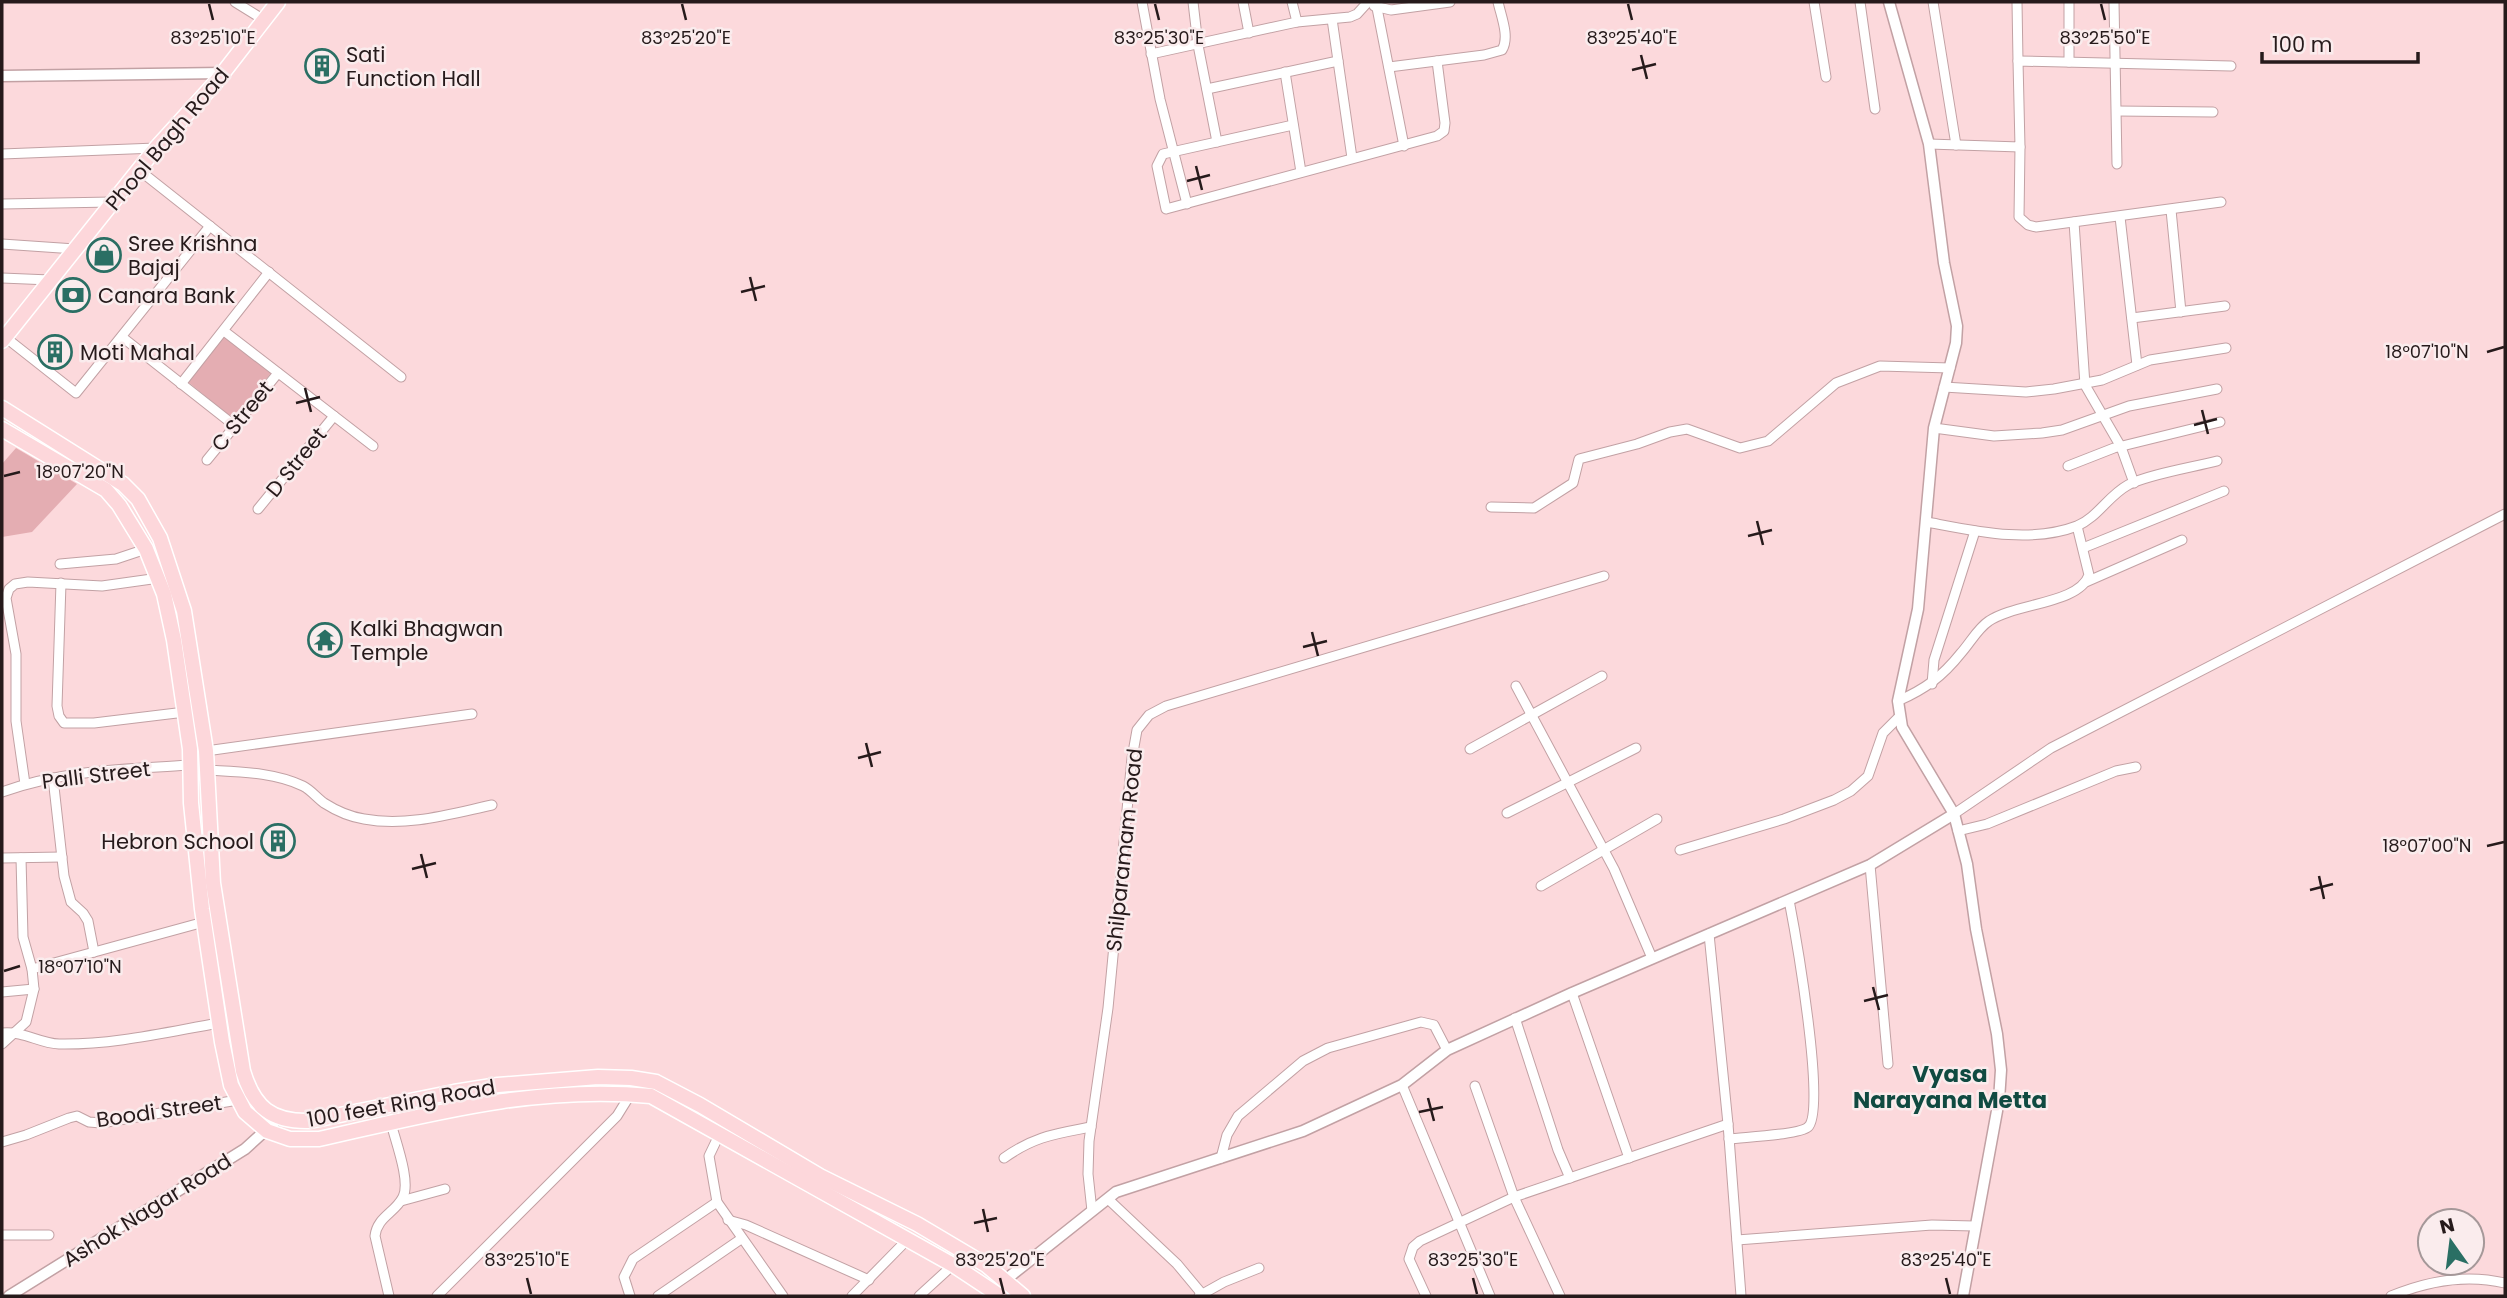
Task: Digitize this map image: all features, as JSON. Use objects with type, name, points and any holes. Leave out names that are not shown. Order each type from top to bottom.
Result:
[{"type":"main road","name":"Phool Bagh Road","points":[[6,333],[115,202],[156,148],[223,73],[278,2]]},
{"type":"main road","name":"100 feet Ring Road","points":[[2,408],[117,479],[138,499],[160,538],[180,595],[205,751],[213,883],[243,1071],[254,1098],[267,1111],[292,1121],[320,1119],[441,1094],[510,1084],[598,1077],[656,1082],[820,1176],[917,1224],[986,1265],[997,1291]]},
{"type":"main road","points":[[2,429],[106,490],[119,505],[146,549],[159,578],[174,640],[185,712],[191,765],[191,803],[204,922],[231,1085],[245,1112],[267,1131]]},
{"type":"main road","name":"100 feet Ring Road","points":[[267,1131],[290,1139],[319,1139],[502,1100],[613,1093],[651,1097],[997,1291],[1023,1296]]},
{"type":"street","points":[[235,2],[264,20]]},
{"type":"street","points":[[1142,2],[1151,54],[1187,204]]},
{"type":"street","points":[[1193,2],[1198,45],[1217,142]]},
{"type":"street","points":[[1243,2],[1249,33]]},
{"type":"street","points":[[1293,2],[1297,22]]},
{"type":"street","points":[[1151,54],[1297,22],[1350,18],[1367,2],[1377,8],[1391,10],[1450,2]]},
{"type":"street","points":[[1389,67],[1484,55],[1503,50],[1506,44],[1498,2]]},
{"type":"street","points":[[1814,2],[1826,77]]},
{"type":"street","points":[[1860,2],[1875,108]]},
{"type":"street","points":[[1889,2],[1929,144],[1944,263],[1957,326],[1956,343],[1934,428],[1918,609],[1898,702],[1899,717],[1902,727],[1954,814],[1967,864],[2001,1070],[1999,1100],[1963,1296]]},
{"type":"street","points":[[1933,2],[1956,145]]},
{"type":"street","points":[[2017,2],[2020,217],[2028,225],[2036,227],[2120,217],[2221,202]]},
{"type":"street","points":[[2069,2],[2069,62]]},
{"type":"street","points":[[2114,2],[2117,164]]},
{"type":"street","points":[[1377,8],[1404,146]]},
{"type":"street","points":[[1332,19],[1352,158]]},
{"type":"street","points":[[1207,89],[1338,61]]},
{"type":"street","points":[[1293,125],[1163,154],[1157,166],[1166,209],[1437,136],[1444,131],[1445,123],[1437,61]]},
{"type":"street","points":[[2018,61],[2231,66]]},
{"type":"street","points":[[1285,72],[1301,172]]},
{"type":"street","points":[[2,76],[223,73]]},
{"type":"street","points":[[2116,111],[2213,112]]},
{"type":"street","points":[[1929,144],[2020,147]]},
{"type":"street","points":[[2,154],[156,148]]},
{"type":"street","points":[[139,170],[401,377]]},
{"type":"street","points":[[2,204],[115,202]]},
{"type":"street","points":[[2171,210],[2181,312]]},
{"type":"street","points":[[2120,217],[2137,365]]},
{"type":"street","points":[[2074,222],[2085,385],[2121,447],[2134,483]]},
{"type":"street","points":[[6,333],[76,393],[210,226]]},
{"type":"street","points":[[2,244],[75,249]]},
{"type":"street","points":[[181,384],[269,272]]},
{"type":"street","points":[[2,278],[50,280]]},
{"type":"street","points":[[2132,318],[2225,306]]},
{"type":"street","points":[[224,331],[373,446]]},
{"type":"street","points":[[122,337],[235,426]]},
{"type":"street","points":[[1944,387],[2026,393],[2085,385],[2137,365],[2171,356],[2226,348]]},
{"type":"street","points":[[1491,507],[1534,508],[1573,483],[1579,459],[1637,444],[1670,432],[1687,429],[1740,448],[1768,441],[1836,383],[1880,366],[1950,368]]},
{"type":"street","name":"C Street","points":[[207,460],[278,373]]},
{"type":"street","points":[[1934,428],[1994,436],[2062,430],[2129,406],[2217,389]]},
{"type":"street","name":"D Street","points":[[258,509],[334,416]]},
{"type":"street","points":[[2068,466],[2121,447],[2220,422]]},
{"type":"street","points":[[1927,522],[1975,531],[2038,534],[2077,526],[2091,519],[2118,492],[2134,483],[2217,461]]},
{"type":"street","points":[[2083,548],[2224,491]]},
{"type":"street","points":[[997,1291],[1116,1192],[1303,1131],[1402,1085],[1447,1050],[1652,958],[1870,865],[1954,814],[2051,748],[2505,513]]},
{"type":"street","points":[[2077,526],[2088,565],[2087,582]]},
{"type":"street","points":[[1932,684],[1934,660],[1975,531]]},
{"type":"street","points":[[1898,702],[1932,684],[1989,621],[2026,605],[2075,592],[2087,582],[2182,540]]},
{"type":"street","points":[[60,564],[116,559],[146,549]]},
{"type":"street","name":"Shilparamam Road","points":[[1092,1211],[1088,1174],[1091,1127],[1108,1008],[1132,758],[1137,730],[1149,715],[1166,706],[1604,576]]},
{"type":"street","points":[[24,784],[16,721],[16,654],[6,598],[9,589],[15,584],[28,582],[102,586],[159,578]]},
{"type":"street","points":[[61,583],[57,706],[64,723],[94,723],[185,712]]},
{"type":"street","points":[[1470,749],[1602,676]]},
{"type":"street","points":[[1516,686],[1604,851],[1652,958]]},
{"type":"street","points":[[205,751],[472,714]]},
{"type":"street","points":[[1680,850],[1784,819],[1851,791],[1868,776],[1883,733],[1899,717]]},
{"type":"street","points":[[1507,813],[1636,748]]},
{"type":"street","name":"Palli Street","points":[[2,792],[53,778],[112,770],[191,765]]},
{"type":"street","points":[[1958,831],[1987,824],[2116,771],[2136,767]]},
{"type":"street","points":[[207,770],[288,780],[306,788],[340,812],[362,819],[414,821],[492,805]]},
{"type":"street","points":[[53,778],[68,892],[71,902],[88,921],[94,952]]},
{"type":"street","points":[[1541,886],[1657,819]]},
{"type":"street","points":[[2,858],[62,857]]},
{"type":"street","points":[[2,1044],[26,1022],[34,989],[32,969],[23,937],[21,858]]},
{"type":"street","points":[[1870,865],[1888,1064]]},
{"type":"street","points":[[1729,1139],[1800,1131],[1810,1125],[1813,1118],[1814,1076],[1802,972],[1789,900]]},
{"type":"street","points":[[32,969],[204,922]]},
{"type":"street","points":[[1709,934],[1728,1124],[1741,1296]]},
{"type":"street","points":[[2,992],[34,989]]},
{"type":"street","points":[[1572,993],[1629,1158]]},
{"type":"street","points":[[1516,1018],[1558,1150],[1570,1178]]},
{"type":"street","points":[[1221,1158],[1227,1135],[1238,1116],[1303,1061],[1328,1048],[1421,1021],[1434,1025],[1447,1050]]},
{"type":"street","points":[[2,1033],[16,1032],[56,1044],[138,1037],[219,1023]]},
{"type":"street","points":[[1402,1085],[1490,1296]]},
{"type":"street","points":[[1475,1086],[1514,1197],[1560,1296]]},
{"type":"street","points":[[437,1296],[617,1116],[630,1094]]},
{"type":"street","name":"Boodi Street","points":[[2,1142],[77,1116],[89,1122],[101,1123],[238,1100]]},
{"type":"street","name":"Ashok Nagar Road","points":[[9,1296],[234,1156],[267,1131],[279,1118]]},
{"type":"street","points":[[389,1296],[375,1236],[376,1228],[401,1201],[405,1185],[391,1123]]},
{"type":"street","points":[[1426,1296],[1410,1264],[1410,1253],[1420,1241],[1514,1197],[1728,1124]]},
{"type":"street","points":[[1004,1158],[1023,1144],[1040,1137],[1091,1127]]},
{"type":"street","points":[[719,1135],[709,1156],[717,1202],[783,1296]]},
{"type":"street","points":[[401,1201],[445,1189]]},
{"type":"street","points":[[1108,1199],[1177,1264],[1200,1295],[1259,1268]]},
{"type":"street","points":[[630,1296],[624,1277],[633,1259],[717,1202]]},
{"type":"street","points":[[728,1220],[746,1225],[869,1280]]},
{"type":"street","points":[[1737,1240],[1932,1225],[1974,1226]]},
{"type":"street","points":[[2,1235],[49,1235]]},
{"type":"street","points":[[658,1296],[741,1239]]},
{"type":"street","points":[[852,1296],[906,1241]]},
{"type":"street","points":[[919,1296],[953,1265]]},
{"type":"street","points":[[2391,1296],[2446,1280],[2491,1280],[2505,1283]]},
{"type":"shaded area","points":[[224,336],[271,373],[233,419],[187,381]]},
{"type":"shaded area","points":[[16,448],[77,484],[32,532],[2,537],[2,464]]},
{"type":"place","name":"Sati Function Hall","points":[[322,66]]},
{"type":"place","name":"Sree Krishna Bajaj","points":[[104,255]]},
{"type":"place","name":"Canara Bank","points":[[73,295]]},
{"type":"place","name":"Moti Mahal","points":[[55,352]]},
{"type":"place","name":"Kalki Bhagwan Temple","points":[[325,640]]},
{"type":"place","name":"Hebron School","points":[[278,841]]},
{"type":"district","name":"Vyasa Narayana Metta","points":[[1950,1087]]}]
